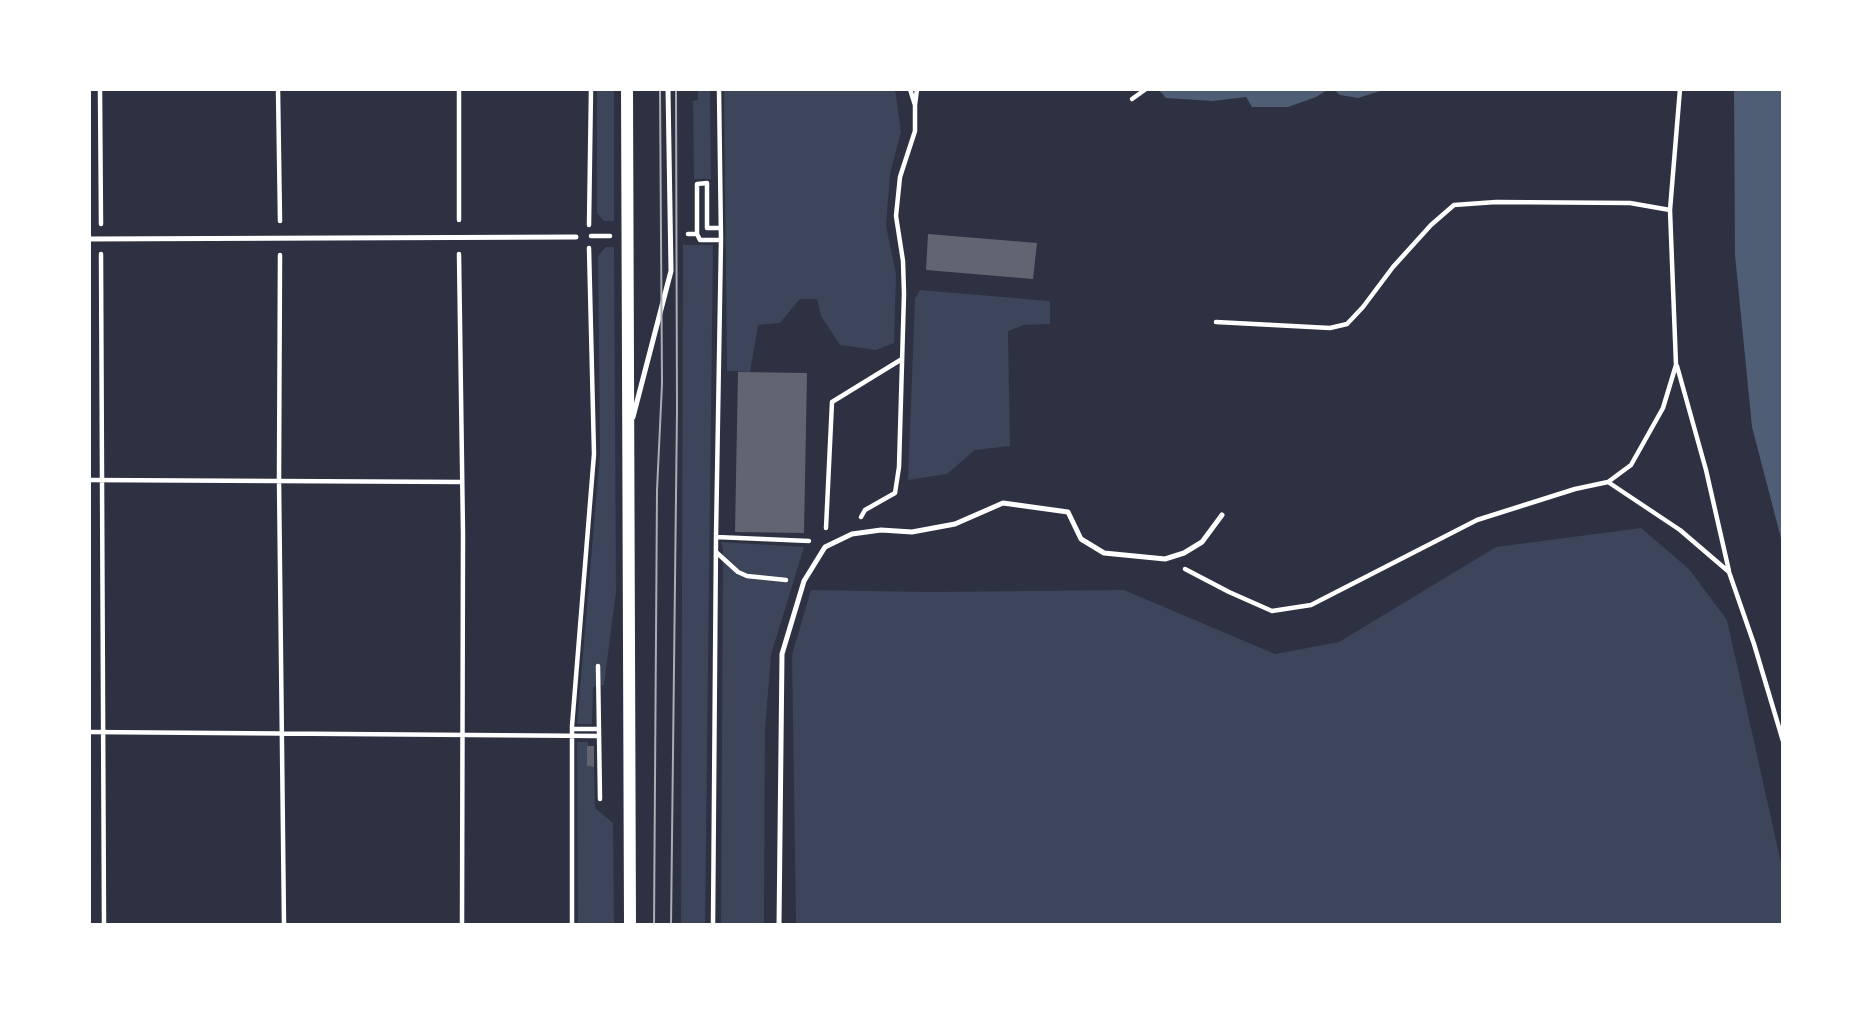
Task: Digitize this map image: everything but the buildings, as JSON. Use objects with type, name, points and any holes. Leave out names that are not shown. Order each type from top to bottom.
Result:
[{"type":"street","points":[[627,89],[630,925]]},
{"type":"lane","points":[[627,437],[671,271],[668,89]]},
{"type":"lane","points":[[89,239],[576,237]]},
{"type":"lane","points":[[779,925],[782,654],[804,581],[825,547],[852,534],[881,530],[912,532],[955,524],[1003,503],[1068,512],[1082,539],[1104,553],[1165,559],[1184,553],[1202,542],[1222,515]]},
{"type":"path","points":[[100,89],[104,925]]},
{"type":"path","points":[[278,89],[284,925]]},
{"type":"path","points":[[460,89],[463,925]]},
{"type":"path","points":[[572,925],[572,729],[594,454],[589,237],[591,89]]},
{"type":"path","points":[[713,925],[715,552],[721,240],[719,89]]},
{"type":"path","points":[[910,89],[915,105]]},
{"type":"path","points":[[852,534],[864,510],[895,493],[899,467],[904,294],[903,261],[896,216],[900,177],[915,131],[918,89]]},
{"type":"path","points":[[1132,99],[1146,89]]},
{"type":"path","points":[[1680,89],[1670,210],[1676,365],[1706,470],[1729,572],[1783,741]]},
{"type":"path","points":[[720,228],[707,228],[706,183],[697,184],[697,234],[700,240],[721,240]]},
{"type":"path","points":[[1216,322],[1330,328],[1347,324],[1393,267],[1431,225],[1454,205],[1496,202],[1630,203],[1670,210]]},
{"type":"path","points":[[687,234],[697,234]]},
{"type":"path","points":[[716,537],[806,539],[825,547],[832,402],[902,359]]},
{"type":"path","points":[[1165,559],[1272,611],[1311,605],[1477,520],[1575,489],[1608,482],[1632,465],[1663,408],[1676,365]]},
{"type":"path","points":[[89,480],[462,482]]},
{"type":"path","points":[[1608,482],[1679,530],[1729,572]]},
{"type":"path","points":[[715,552],[738,572],[747,576],[804,581]]},
{"type":"path","points":[[598,666],[600,799]]},
{"type":"path","points":[[572,729],[598,729]]},
{"type":"path","points":[[89,732],[598,736]]},
{"type":"shaded area","points":[[597,89],[614,89],[614,221],[604,221],[597,213]]},
{"type":"shaded area","points":[[698,89],[710,89],[711,179],[694,179],[693,101],[698,100]]},
{"type":"shaded area","points":[[724,89],[895,89],[901,132],[890,174],[886,226],[896,274],[894,343],[876,350],[840,345],[821,316],[817,299],[800,299],[780,323],[758,325],[750,372],[727,371]]},
{"type":"shaded area","points":[[1158,89],[1329,89],[1288,107],[1252,107],[1246,97],[1213,101],[1166,98]]},
{"type":"shaded area","points":[[1333,89],[1387,89],[1358,98],[1340,95]]},
{"type":"shaded area","points":[[1734,89],[1783,89],[1783,546],[1752,427],[1735,255]]},
{"type":"shaded area","points":[[683,245],[713,245],[705,925],[681,925]]},
{"type":"shaded area","points":[[606,247],[614,247],[616,592],[604,685],[593,687],[592,724],[577,724],[600,453],[598,256]]},
{"type":"shaded area","points":[[920,290],[1050,301],[1050,324],[1024,325],[1008,331],[1010,446],[975,450],[947,474],[908,480],[915,299]]},
{"type":"shaded area","points":[[1641,528],[1689,569],[1727,620],[1783,872],[1783,925],[796,925],[792,655],[811,590],[1124,590],[1275,654],[1339,642],[1496,547]]},
{"type":"shaded area","points":[[721,542],[804,547],[771,655],[765,731],[764,925],[721,925]]},
{"type":"shaded area","points":[[577,742],[588,742],[587,766],[594,767],[595,808],[613,823],[614,925],[578,925]]},
{"type":"tram line","points":[[654,925],[657,490],[662,384],[660,89]]},
{"type":"tram line","points":[[671,925],[677,410],[676,89]]}]
